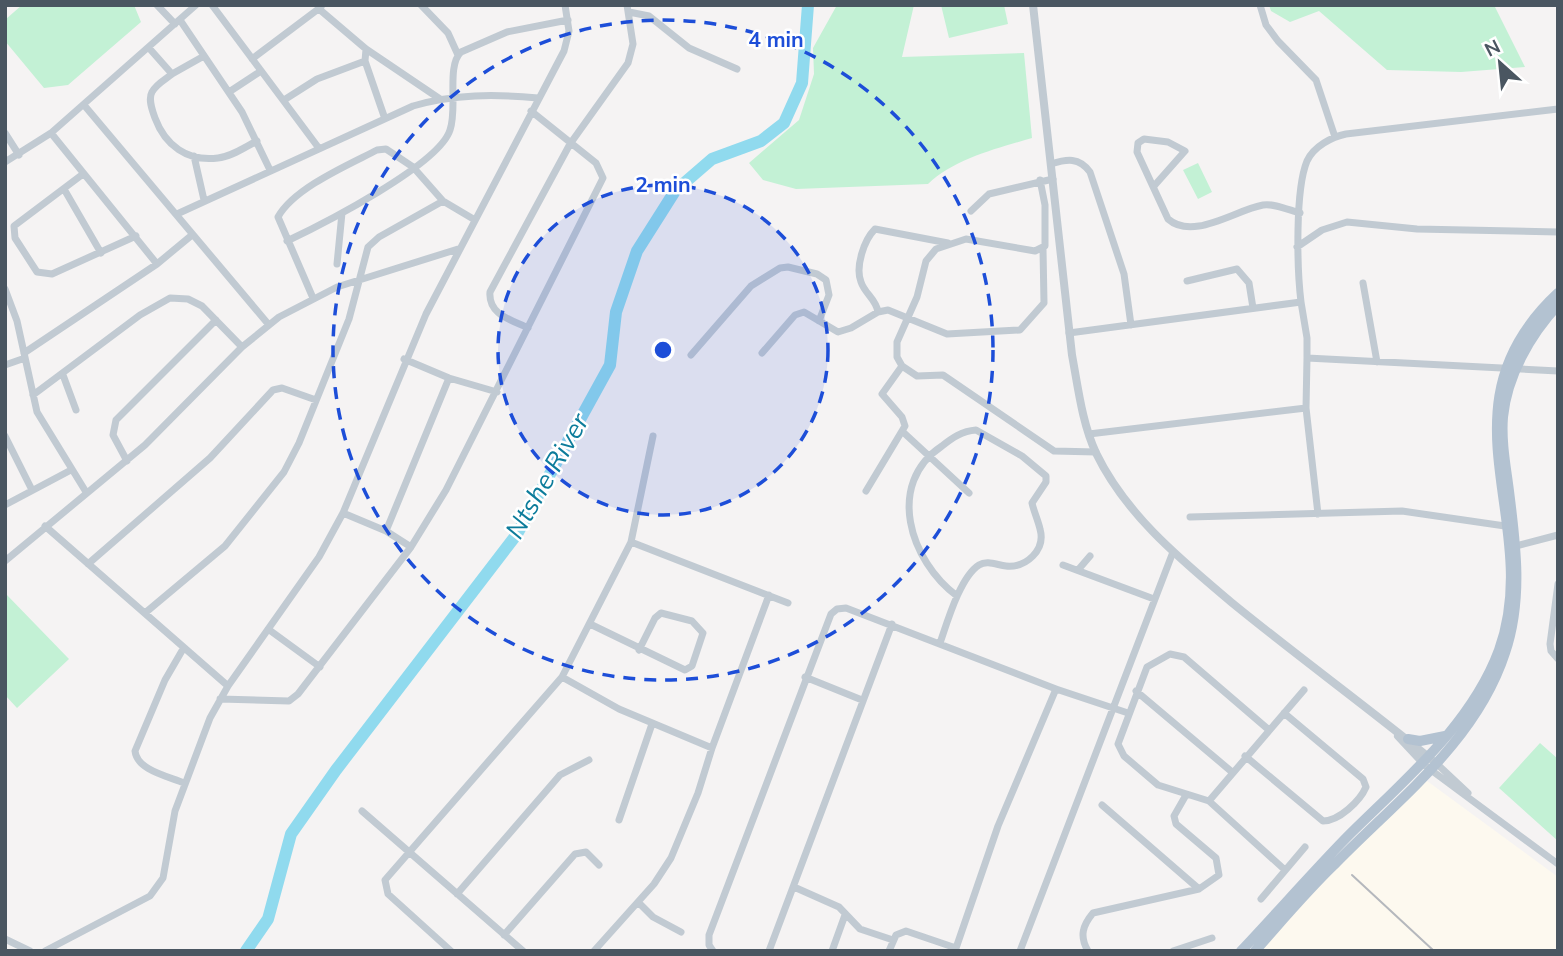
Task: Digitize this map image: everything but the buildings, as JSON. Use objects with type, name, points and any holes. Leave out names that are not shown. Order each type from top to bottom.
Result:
[{"type":"main road","points":[[1241,951],[1445,736],[1477,694],[1499,649],[1509,601],[1512,547],[1505,526],[1495,437],[1496,407],[1531,321],[1558,293]]},
{"type":"main road","points":[[1255,951],[1333,866],[1434,767],[1482,704],[1505,654],[1516,605],[1503,427],[1511,369],[1558,304]]},
{"type":"main road","points":[[1408,739],[1420,741],[1445,736]]},
{"type":"street","points":[[157,5],[178,22],[229,92],[270,170]]},
{"type":"street","points":[[5,162],[51,133],[196,5]]},
{"type":"street","points":[[212,5],[318,147]]},
{"type":"street","points":[[421,5],[447,33],[458,55]]},
{"type":"street","points":[[45,951],[150,896],[159,887],[184,783],[220,699],[319,556],[343,513],[404,359],[458,249],[567,44],[568,20],[565,5]]},
{"type":"street","points":[[1032,5],[1069,333],[1089,434],[1096,452],[1121,494],[1173,552],[1296,655],[1396,733],[1424,759],[1558,864]]},
{"type":"street","points":[[1260,5],[1266,24],[1278,41],[1316,80],[1335,136]]},
{"type":"street","points":[[252,59],[321,7],[366,49],[440,99]]},
{"type":"street","points":[[528,328],[495,312],[491,306],[490,292],[570,144],[628,63],[633,44],[628,9],[649,16],[689,48],[737,69]]},
{"type":"street","points":[[287,241],[342,213],[414,167],[444,143],[454,118],[453,68],[458,55],[507,33],[568,20]]},
{"type":"street","points":[[149,48],[172,74]]},
{"type":"street","points":[[366,49],[365,61],[384,116]]},
{"type":"street","points":[[204,56],[172,74],[151,94],[153,113],[169,144],[194,156],[223,157],[257,141]]},
{"type":"street","points":[[284,100],[317,79],[365,61]]},
{"type":"street","points":[[229,92],[261,71]]},
{"type":"street","points":[[177,214],[384,116],[455,97],[538,98]]},
{"type":"street","points":[[84,105],[268,325]]},
{"type":"street","points":[[1318,514],[1306,408],[1307,338],[1297,247],[1308,160],[1315,150],[1335,136],[1558,109]]},
{"type":"street","points":[[220,699],[289,701],[320,667],[411,547],[469,449],[603,178],[599,166],[531,111]]},
{"type":"street","points":[[5,133],[19,155]]},
{"type":"street","points":[[51,133],[157,264]]},
{"type":"street","points":[[1154,186],[1185,151],[1168,142],[1144,139],[1138,143],[1136,149],[1168,219],[1181,227],[1194,227],[1265,204],[1300,213]]},
{"type":"street","points":[[313,298],[277,222],[279,214],[322,179],[383,148],[414,167],[443,201],[475,220]]},
{"type":"street","points":[[194,156],[204,200]]},
{"type":"street","points":[[1051,164],[1073,159],[1085,165],[1090,173],[1124,274],[1131,324]]},
{"type":"street","points":[[83,174],[16,224],[15,239],[36,270],[42,274],[52,274],[136,236]]},
{"type":"street","points":[[971,211],[989,194],[1053,179]]},
{"type":"street","points":[[1040,180],[1047,243],[1042,249],[1035,251],[966,239],[948,243],[930,254],[909,319],[897,342],[897,357],[902,366],[917,376],[943,374],[1054,451],[1096,452]]},
{"type":"street","points":[[64,189],[101,253]]},
{"type":"street","points":[[145,613],[225,546],[255,513],[284,472],[349,319],[365,252],[373,242],[443,201]]},
{"type":"street","points":[[337,264],[342,213]]},
{"type":"street","points":[[1297,247],[1322,230],[1347,222],[1417,229],[1558,232]]},
{"type":"street","points":[[878,312],[873,298],[862,284],[860,268],[867,239],[875,229],[948,243]]},
{"type":"street","points":[[5,365],[24,356],[157,264],[192,235]]},
{"type":"street","points":[[5,561],[160,432],[242,347],[268,325],[313,298],[359,279],[458,249]]},
{"type":"street","points":[[762,353],[795,315],[804,312],[838,332],[851,328],[878,312],[897,312],[947,334],[1020,330],[1044,303],[1042,249]]},
{"type":"street","points":[[691,355],[751,286],[780,268],[788,267],[817,274],[826,281],[829,295],[820,321]]},
{"type":"street","points":[[1186,281],[1237,270],[1249,283],[1254,308]]},
{"type":"street","points":[[1363,283],[1377,362]]},
{"type":"street","points":[[5,289],[40,421],[86,492]]},
{"type":"street","points":[[33,395],[115,332],[170,298],[194,301],[242,347]]},
{"type":"street","points":[[1069,333],[1301,302]]},
{"type":"street","points":[[127,461],[113,435],[116,420],[216,320]]},
{"type":"street","points":[[1307,358],[1558,371]]},
{"type":"street","points":[[404,359],[449,378],[497,392]]},
{"type":"street","points":[[866,491],[903,432],[905,422],[882,394],[902,366]]},
{"type":"street","points":[[62,375],[76,410]]},
{"type":"street","points":[[386,531],[449,378]]},
{"type":"street","points":[[88,564],[210,458],[273,390],[282,388],[316,400]]},
{"type":"street","points":[[1089,434],[1306,408]]},
{"type":"street","points":[[940,643],[957,596],[979,565],[987,563],[1009,566],[1034,556],[1040,545],[1041,531],[1032,503],[1046,482],[1046,476],[1022,456],[975,430],[961,433],[929,454],[913,481],[909,518],[921,556],[935,576],[957,596]]},
{"type":"street","points":[[903,432],[969,493]]},
{"type":"street","points":[[5,436],[32,490]]},
{"type":"street","points":[[451,951],[386,891],[386,877],[562,677],[631,542],[653,436]]},
{"type":"street","points":[[5,505],[71,470]]},
{"type":"street","points":[[1190,517],[1402,511],[1505,526]]},
{"type":"street","points":[[343,513],[386,531],[411,547]]},
{"type":"street","points":[[45,526],[228,686]]},
{"type":"street","points":[[1512,547],[1558,535]]},
{"type":"street","points":[[631,542],[788,603]]},
{"type":"street","points":[[1020,951],[1173,552]]},
{"type":"street","points":[[1078,570],[1090,556]]},
{"type":"street","points":[[1063,565],[1154,599]]},
{"type":"street","points":[[1558,584],[1550,643],[1551,651],[1558,659]]},
{"type":"street","points":[[594,951],[638,902],[671,858],[698,793],[769,595]]},
{"type":"street","points":[[713,951],[709,945],[709,935],[805,677],[831,614],[837,609],[846,608],[892,624],[1056,689],[1128,713]]},
{"type":"street","points":[[590,624],[639,650],[685,670],[692,666],[703,633],[692,621],[661,613],[655,618],[639,650]]},
{"type":"street","points":[[769,951],[892,624]]},
{"type":"street","points":[[268,629],[320,667]]},
{"type":"street","points":[[183,649],[165,680],[135,751],[136,759],[144,766],[184,783]]},
{"type":"street","points":[[1269,730],[1180,654],[1170,654],[1147,667],[1118,739],[1124,756],[1158,785],[1209,801],[1285,870]]},
{"type":"street","points":[[562,677],[652,724],[712,748]]},
{"type":"street","points":[[805,677],[862,700]]},
{"type":"street","points":[[889,951],[900,932],[912,931],[956,949],[998,826],[1056,689]]},
{"type":"street","points":[[1209,801],[1304,690]]},
{"type":"street","points":[[1136,691],[1232,772]]},
{"type":"street","points":[[1245,756],[1323,821],[1338,817],[1362,794],[1366,787],[1363,779],[1283,713]]},
{"type":"street","points":[[620,820],[652,724]]},
{"type":"street","points":[[1396,733],[1408,739],[1424,759]]},
{"type":"street","points":[[457,894],[560,775],[589,760]]},
{"type":"street","points":[[1087,951],[1082,935],[1085,923],[1093,913],[1199,889],[1215,880],[1220,867],[1216,858],[1176,824],[1174,816],[1186,795]]},
{"type":"street","points":[[1102,805],[1199,889]]},
{"type":"street","points":[[362,811],[523,951]]},
{"type":"street","points":[[1261,898],[1305,847]]},
{"type":"street","points":[[504,935],[575,854],[586,852],[600,865]]},
{"type":"street","points":[[794,887],[833,904],[860,929],[893,940]]},
{"type":"street","points":[[638,902],[653,917],[681,932]]},
{"type":"street","points":[[832,951],[845,915]]},
{"type":"street","points":[[1173,951],[1212,938]]},
{"type":"street","points":[[5,939],[30,951]]},
{"type":"shaded area","points":[[1423,778],[1558,877],[1558,951],[1255,951]]},
{"type":"green space","points":[[22,5],[134,5],[141,22],[68,85],[44,88],[5,41],[6,19]]},
{"type":"green space","points":[[837,5],[914,5],[902,57],[1024,53],[1032,138],[963,161],[928,184],[796,189],[763,180],[749,163],[799,120],[814,74],[813,48]]},
{"type":"green space","points":[[941,5],[1004,5],[1008,24],[949,38]]},
{"type":"green space","points":[[1269,5],[1494,5],[1525,67],[1461,72],[1387,70],[1319,11],[1290,22],[1271,11]]},
{"type":"green space","points":[[1198,163],[1212,192],[1198,199],[1183,170]]},
{"type":"green space","points":[[5,593],[69,659],[17,708],[5,695]]},
{"type":"green space","points":[[1540,743],[1558,759],[1558,841],[1499,788]]},
{"type":"waterway","name":"Ntshe River","points":[[246,951],[268,919],[291,834],[336,770],[517,534],[610,365],[616,312],[637,251],[675,191],[712,159],[761,141],[784,123],[802,83],[808,5]]},
{"type":"railway","points":[[1352,875],[1434,951]]}]
